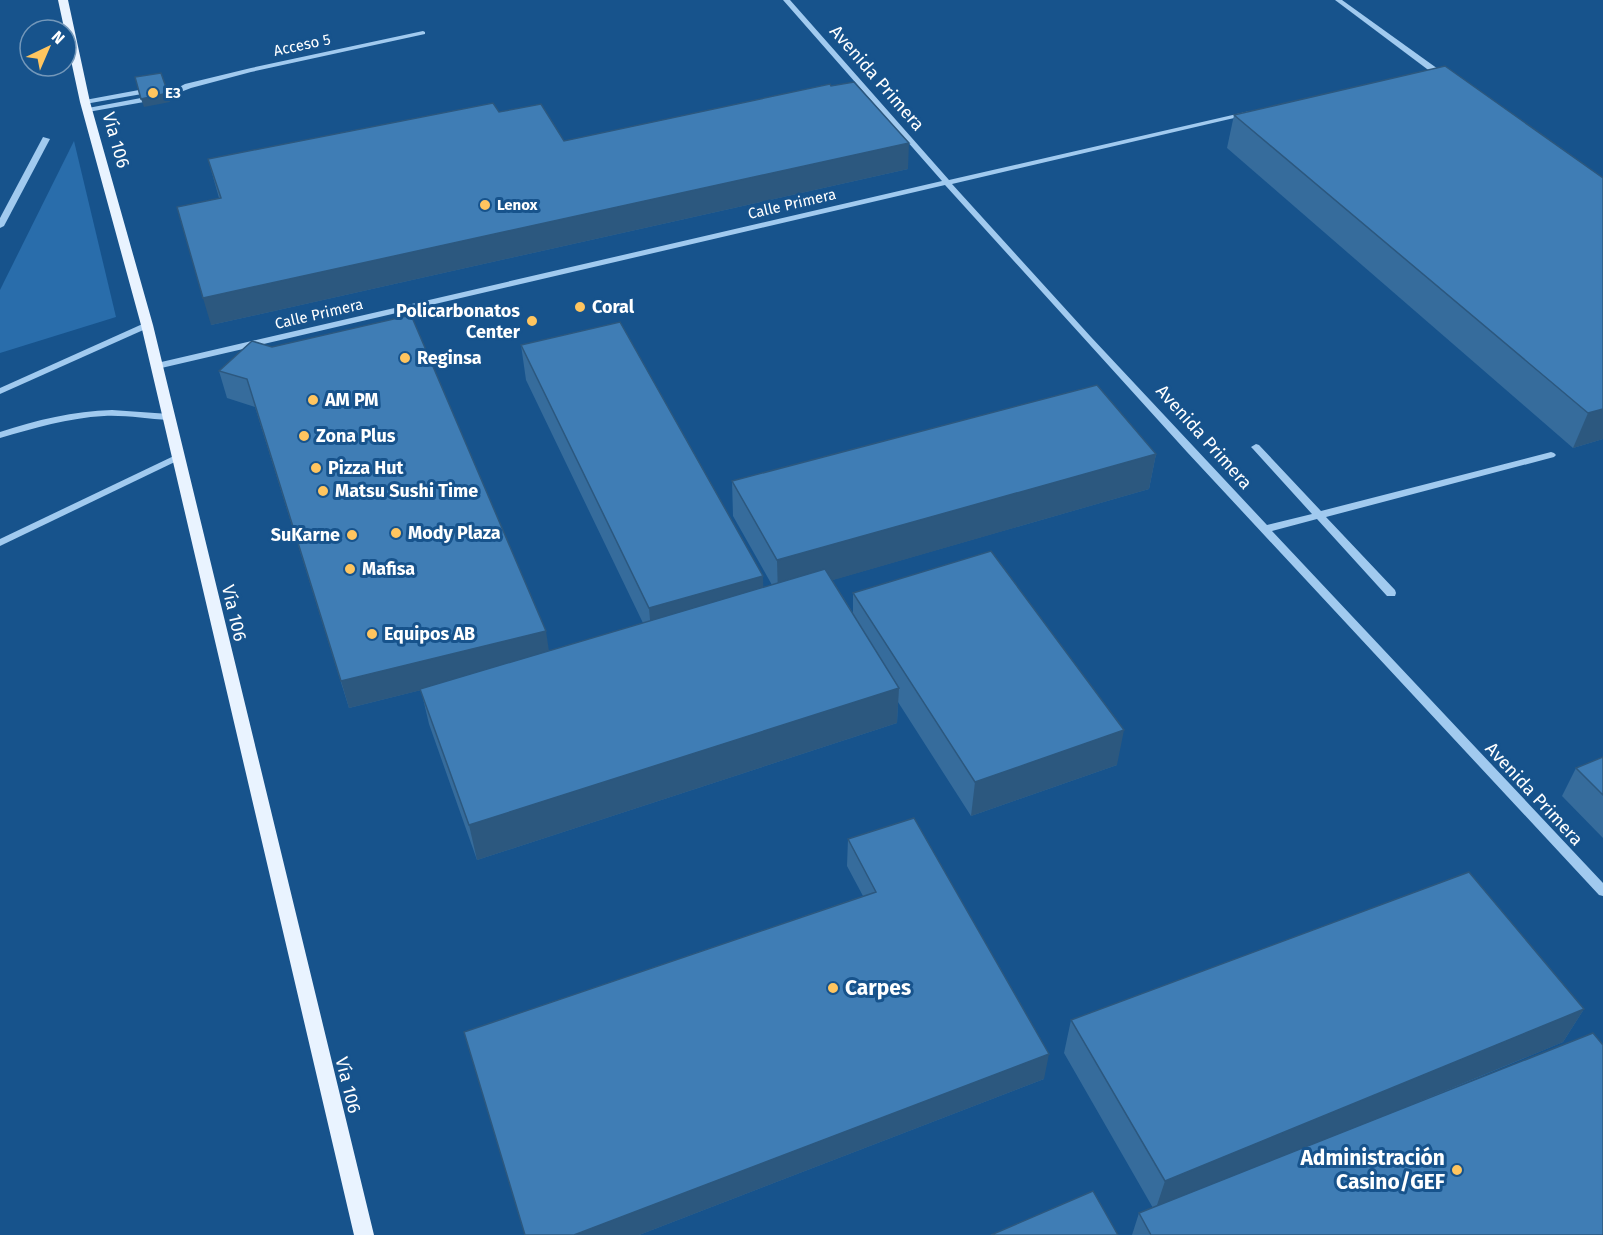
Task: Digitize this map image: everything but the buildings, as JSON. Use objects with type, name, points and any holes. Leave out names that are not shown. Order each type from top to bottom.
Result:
[{"type":"main road","name":"Vía 106","points":[[63,0],[86,106],[157,366],[364,1235]]},
{"type":"street","name":"Avenida Primera","points":[[786,0],[870,97],[1266,530],[1603,891]]},
{"type":"street","points":[[1338,0],[1454,84]]},
{"type":"street","name":"Acceso 5","points":[[167,91],[423,33]]},
{"type":"street","points":[[1423,73],[1434,70]]},
{"type":"street","points":[[86,106],[140,96]]},
{"type":"street","points":[[861,99],[870,97]]},
{"type":"street","name":"Calle Primera","points":[[157,366],[1260,110]]},
{"type":"street","points":[[0,226],[46,139]]},
{"type":"street","points":[[0,391],[147,325]]},
{"type":"street","points":[[0,435],[41,422],[106,413],[169,417]]},
{"type":"street","points":[[1256,447],[1391,593]]},
{"type":"street","points":[[1266,530],[1551,455]]},
{"type":"street","points":[[0,543],[178,457]]},
{"type":"shaded area","points":[[74,141],[116,317],[0,353],[0,290]]},
{"type":"place","name":"E3","points":[[153,93]]},
{"type":"place","name":"Lenox","points":[[485,205]]},
{"type":"place","name":"Coral","points":[[580,307]]},
{"type":"place","name":"Policarbonatos Center","points":[[532,321]]},
{"type":"place","name":"Reginsa","points":[[405,358]]},
{"type":"place","name":"AM PM","points":[[313,400]]},
{"type":"place","name":"Zona Plus","points":[[304,436]]},
{"type":"place","name":"Pizza Hut","points":[[316,468]]},
{"type":"place","name":"Matsu Sushi Time","points":[[323,491]]},
{"type":"place","name":"Mody Plaza","points":[[396,533]]},
{"type":"place","name":"SuKarne","points":[[352,535]]},
{"type":"place","name":"Mafisa","points":[[350,569]]},
{"type":"place","name":"Equipos AB","points":[[372,634]]},
{"type":"place","name":"Carpes","points":[[833,988]]},
{"type":"place","name":"Administración Casino/GEF","points":[[1457,1170]]}]
